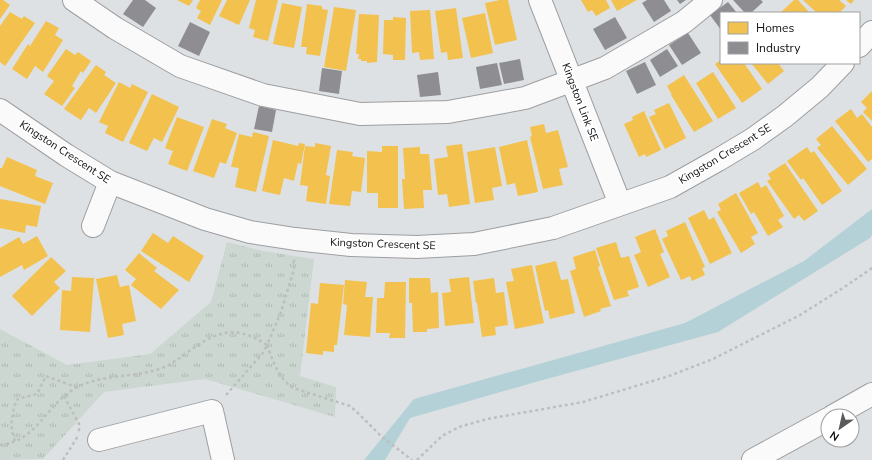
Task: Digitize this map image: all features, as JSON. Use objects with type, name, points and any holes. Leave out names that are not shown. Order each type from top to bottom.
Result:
[{"type":"street","points":[[74,0],[115,28],[180,66],[263,95],[360,114],[448,112],[525,98],[605,68],[684,22],[711,0]]},
{"type":"street","name":"Kingston Link SE","points":[[540,0],[620,204]]},
{"type":"street","points":[[860,45],[872,32]]},
{"type":"street","name":"Kingston Crescent SE","points":[[0,110],[66,155],[110,182],[205,219],[250,232],[351,245],[417,247],[474,244],[553,228],[670,186],[753,139],[785,116],[820,87],[842,64]]},
{"type":"street","points":[[93,226],[110,182]]},
{"type":"street","points":[[847,408],[872,394]]},
{"type":"street","points":[[99,440],[212,411],[224,460]]},
{"type":"street","points":[[753,460],[820,422]]},
{"type":"path","points":[[212,411],[262,354],[268,345],[294,269],[295,239]]},
{"type":"path","points":[[417,460],[442,436],[459,427],[487,419],[583,402],[669,376],[714,359],[800,315],[872,268]]},
{"type":"path","points":[[0,445],[15,442],[27,435],[64,396],[76,387],[102,379],[159,369],[170,365],[211,336],[222,333],[244,333],[255,337],[268,345],[276,367],[286,384],[292,388],[350,406],[381,436],[412,460]]},
{"type":"path","points":[[15,442],[11,430],[11,424],[16,400],[36,394],[46,376],[76,387]]},
{"type":"path","points":[[63,460],[79,434],[79,424],[64,396]]},
{"type":"green space","points":[[227,242],[263,251],[314,259],[300,376],[336,387],[335,417],[205,379],[104,392],[43,459],[0,460],[0,329],[67,365],[150,354],[211,302]]},
{"type":"water","points":[[872,209],[872,235],[870,238],[718,332],[410,418],[385,460],[364,460],[414,399],[685,323],[804,261]]},
{"type":"building: Homes","points":[[0,0],[3,0],[10,5],[0,19]]},
{"type":"building: Homes","points":[[177,0],[193,0],[189,6]]},
{"type":"building: Homes","points":[[200,0],[222,0],[210,25],[197,18],[201,11],[196,8]]},
{"type":"building: Homes","points":[[227,0],[250,0],[239,25],[219,16]]},
{"type":"building: Homes","points":[[256,0],[278,0],[268,41],[253,37],[255,30],[249,28]]},
{"type":"building: Homes","points":[[508,0],[517,40],[495,45],[485,3]]},
{"type":"building: Homes","points":[[581,0],[606,0],[610,8],[596,16],[592,10],[588,12]]},
{"type":"building: Homes","points":[[611,0],[637,0],[617,11]]},
{"type":"building: Homes","points":[[794,0],[798,0],[809,12],[781,12]]},
{"type":"building: Homes","points":[[803,0],[839,0],[846,6],[840,12],[816,12]]},
{"type":"building: Homes","points":[[846,0],[854,0],[851,4]]},
{"type":"building: Homes","points":[[282,3],[302,7],[294,48],[273,44]]},
{"type":"building: Homes","points":[[307,4],[322,6],[322,9],[328,10],[320,56],[306,54],[307,47],[301,47]]},
{"type":"building: Homes","points":[[334,7],[356,10],[346,71],[324,67]]},
{"type":"building: Homes","points":[[456,8],[463,58],[448,60],[447,52],[441,53],[435,11]]},
{"type":"building: Homes","points":[[430,10],[434,59],[420,60],[419,52],[412,53],[410,11]]},
{"type":"building: Homes","points":[[10,12],[22,19],[24,16],[35,23],[5,66],[0,62],[0,26]]},
{"type":"building: Homes","points":[[485,13],[493,53],[471,58],[462,18]]},
{"type":"building: Homes","points":[[359,14],[379,15],[377,62],[367,63],[367,61],[361,61],[361,59],[358,59],[359,54],[356,54]]},
{"type":"building: Homes","points":[[393,17],[406,18],[405,60],[393,60],[393,55],[383,54],[384,20],[393,20]]},
{"type":"building: Homes","points":[[46,21],[59,28],[55,35],[63,40],[43,72],[35,66],[27,79],[12,69],[28,44],[30,46]]},
{"type":"building: Homes","points":[[66,49],[75,55],[78,52],[91,61],[83,73],[81,71],[72,86],[75,88],[62,106],[44,94],[54,81],[47,76]]},
{"type":"building: Homes","points":[[720,61],[720,64],[745,64],[762,89],[742,103],[715,64]]},
{"type":"building: Homes","points":[[752,64],[779,64],[784,71],[768,84]]},
{"type":"building: Homes","points":[[96,65],[106,72],[104,75],[116,83],[96,113],[89,108],[81,120],[64,109]]},
{"type":"building: Homes","points":[[713,72],[736,108],[718,119],[696,83]]},
{"type":"building: Homes","points":[[684,75],[713,121],[694,132],[667,86]]},
{"type":"building: Homes","points":[[119,82],[130,88],[132,84],[148,92],[123,142],[105,133],[108,126],[99,122]]},
{"type":"building: Homes","points":[[872,91],[872,121],[863,112],[867,108],[861,102]]},
{"type":"building: Homes","points":[[152,94],[179,107],[162,142],[154,138],[147,151],[129,143]]},
{"type":"building: Homes","points":[[669,103],[686,138],[665,149],[649,117],[656,114],[654,110]]},
{"type":"building: Homes","points":[[851,109],[857,118],[862,114],[872,127],[872,159],[868,162],[835,121]]},
{"type":"building: Homes","points":[[644,111],[661,150],[646,157],[645,154],[639,157],[624,124],[633,120],[632,117]]},
{"type":"building: Homes","points":[[177,117],[204,127],[187,171],[168,164],[173,151],[165,148]]},
{"type":"building: Homes","points":[[212,119],[227,124],[225,128],[237,133],[226,164],[220,162],[214,178],[193,171]]},
{"type":"building: Homes","points":[[544,124],[546,133],[558,130],[568,167],[559,169],[563,185],[543,189],[530,137],[532,136],[530,127]]},
{"type":"building: Homes","points":[[832,126],[867,169],[848,185],[817,148],[821,145],[816,139]]},
{"type":"building: Homes","points":[[253,132],[269,136],[256,192],[235,187],[239,168],[231,167],[239,134],[252,137]]},
{"type":"building: Homes","points":[[273,140],[298,146],[299,143],[305,144],[301,164],[298,163],[294,181],[284,178],[280,195],[262,191]]},
{"type":"building: Homes","points":[[527,140],[538,192],[518,196],[515,183],[507,185],[499,147]]},
{"type":"building: Homes","points":[[315,143],[331,146],[326,175],[330,176],[326,204],[306,201],[308,186],[300,185],[305,146],[315,147]]},
{"type":"building: Homes","points":[[462,144],[470,204],[449,207],[447,194],[438,195],[434,159],[448,157],[446,146]]},
{"type":"building: Homes","points":[[382,146],[398,146],[398,208],[378,208],[378,193],[367,193],[367,151],[382,152]]},
{"type":"building: Homes","points":[[420,147],[420,154],[429,154],[432,190],[423,190],[424,208],[404,209],[402,179],[405,179],[403,148]]},
{"type":"building: Homes","points":[[495,147],[502,186],[492,188],[494,200],[475,203],[467,152]]},
{"type":"building: Homes","points":[[807,147],[811,153],[814,151],[842,191],[822,205],[803,178],[801,180],[787,161]]},
{"type":"building: Homes","points":[[337,150],[353,152],[352,156],[365,158],[361,192],[352,191],[350,206],[329,204]]},
{"type":"building: Homes","points":[[7,157],[37,170],[35,176],[53,183],[45,204],[0,186],[0,168],[2,168]]},
{"type":"building: Homes","points":[[785,163],[818,211],[804,221],[799,215],[794,219],[767,181],[771,179],[768,174]]},
{"type":"building: Homes","points":[[758,182],[761,188],[766,185],[784,216],[778,220],[783,227],[768,236],[754,212],[751,214],[739,193]]},
{"type":"building: Homes","points":[[736,193],[758,233],[751,237],[755,244],[741,253],[717,212],[721,210],[718,204]]},
{"type":"building: Homes","points":[[0,199],[41,206],[37,227],[26,225],[25,233],[0,228]]},
{"type":"building: Homes","points":[[704,210],[709,220],[714,217],[732,253],[710,264],[688,218]]},
{"type":"building: Homes","points":[[685,222],[705,267],[702,268],[705,275],[692,281],[690,276],[681,280],[662,239],[668,236],[666,231]]},
{"type":"building: Homes","points":[[655,229],[664,252],[660,254],[670,277],[648,287],[634,255],[641,252],[635,237]]},
{"type":"building: Homes","points":[[153,233],[168,243],[173,236],[204,256],[189,282],[141,251]]},
{"type":"building: Homes","points":[[37,236],[48,256],[24,270],[22,265],[0,277],[0,248],[19,237],[23,244]]},
{"type":"building: Homes","points":[[616,242],[621,258],[629,256],[639,287],[627,291],[629,296],[614,300],[596,248]]},
{"type":"building: Homes","points":[[595,250],[600,266],[598,267],[611,306],[600,309],[601,311],[584,317],[570,271],[576,269],[573,257]]},
{"type":"building: Homes","points":[[139,253],[157,268],[154,271],[179,290],[161,309],[131,285],[136,279],[125,270]]},
{"type":"building: Homes","points":[[51,257],[66,271],[54,282],[60,288],[32,316],[12,296]]},
{"type":"building: Homes","points":[[556,261],[561,280],[568,279],[575,313],[550,319],[548,310],[545,311],[535,266]]},
{"type":"building: Homes","points":[[532,265],[544,323],[515,329],[506,282],[514,281],[511,269]]},
{"type":"building: Homes","points":[[117,275],[120,287],[129,285],[136,321],[122,324],[124,335],[108,338],[96,279]]},
{"type":"building: Homes","points":[[72,277],[94,278],[90,332],[60,330],[62,290],[71,291]]},
{"type":"building: Homes","points":[[469,277],[474,323],[445,326],[442,293],[451,292],[449,279]]},
{"type":"building: Homes","points":[[409,278],[430,278],[431,293],[438,292],[439,328],[427,329],[427,332],[413,332],[412,303],[409,303]]},
{"type":"building: Homes","points":[[494,278],[496,293],[504,292],[508,325],[495,327],[496,335],[482,337],[473,281]]},
{"type":"building: Homes","points":[[345,280],[367,282],[365,297],[373,297],[370,337],[344,335],[347,305],[343,304]]},
{"type":"building: Homes","points":[[385,282],[406,282],[405,338],[389,338],[390,333],[376,333],[377,298],[384,298]]},
{"type":"building: Homes","points":[[320,283],[344,285],[337,345],[334,345],[334,352],[323,351],[323,355],[306,353],[311,303],[318,304]]},
{"type":"building: Industry","points":[[133,0],[145,0],[156,8],[143,27],[123,14]]},
{"type":"building: Industry","points":[[647,0],[664,0],[671,11],[654,22],[642,3]]},
{"type":"building: Industry","points":[[677,0],[686,0],[680,4]]},
{"type":"building: Industry","points":[[733,0],[761,0],[763,2],[752,12],[744,12]]},
{"type":"building: Industry","points":[[728,2],[736,12],[720,12],[720,29],[710,15]]},
{"type":"building: Industry","points":[[615,17],[627,38],[605,50],[593,29]]},
{"type":"building: Industry","points":[[190,22],[210,32],[199,56],[178,46]]},
{"type":"building: Industry","points":[[688,33],[701,53],[682,65],[669,45]]},
{"type":"building: Industry","points":[[667,49],[678,66],[660,77],[650,60]]},
{"type":"building: Industry","points":[[520,59],[524,80],[504,84],[499,63]]},
{"type":"building: Industry","points":[[645,62],[656,85],[637,94],[626,71]]},
{"type":"building: Industry","points":[[497,63],[502,85],[480,89],[476,67]]},
{"type":"building: Industry","points":[[322,68],[342,71],[339,94],[319,91]]},
{"type":"building: Industry","points":[[438,72],[441,95],[420,97],[417,75]]},
{"type":"building: Industry","points":[[259,106],[276,110],[272,132],[254,129]]}]
